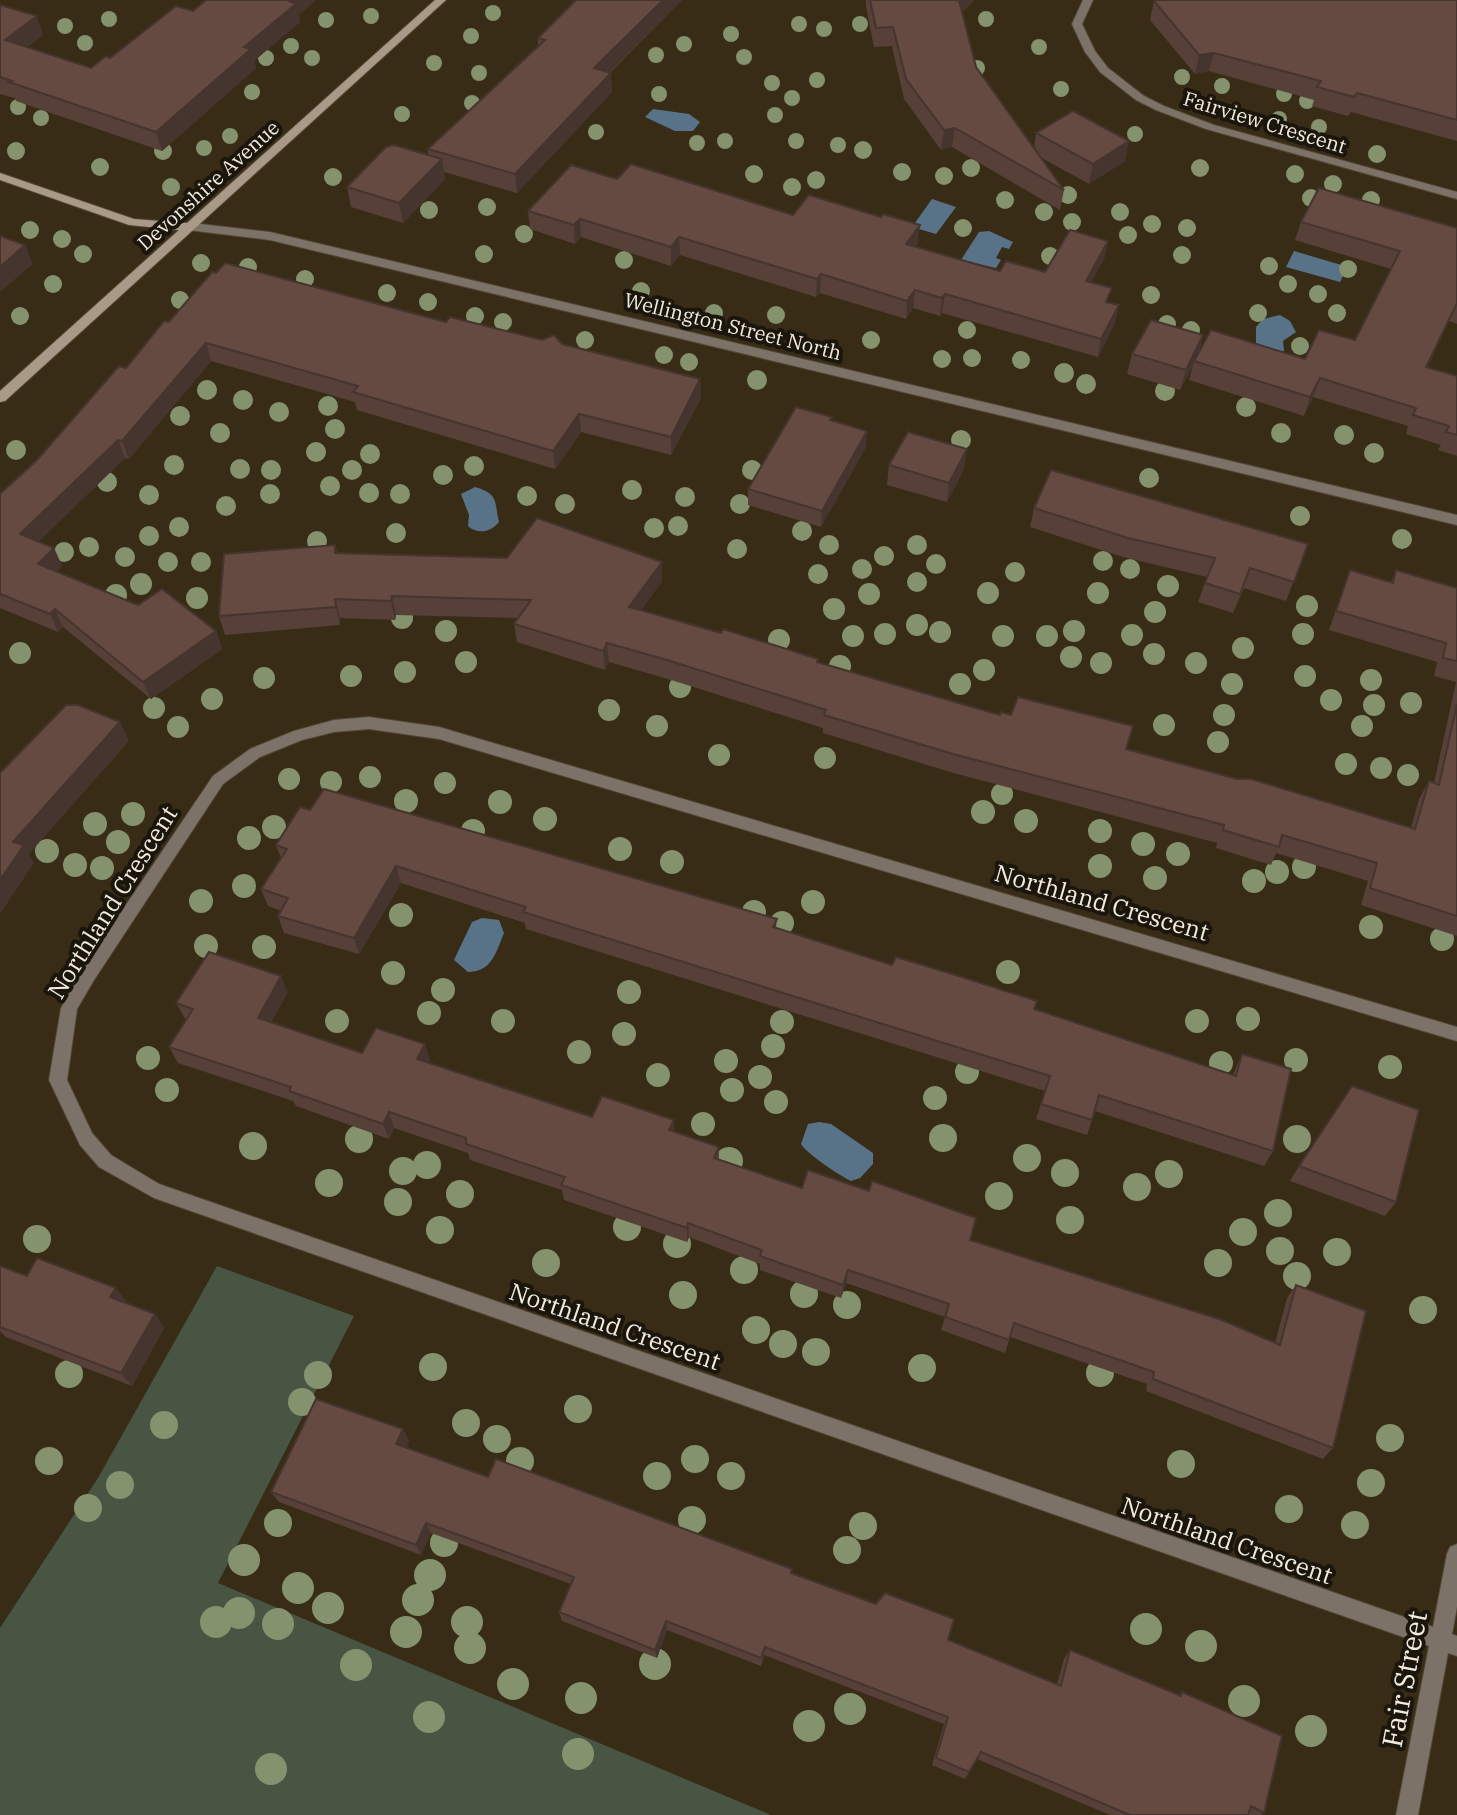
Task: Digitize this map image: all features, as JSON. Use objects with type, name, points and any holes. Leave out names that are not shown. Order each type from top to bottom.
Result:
[{"type":"main road","name":"Devonshire Avenue","points":[[0,398],[441,0]]},
{"type":"main road","name":"Wellington Street North","points":[[0,176],[133,222],[192,227]]},
{"type":"street","name":"Fairview Crescent","points":[[1088,0],[1077,24],[1086,45],[1104,70],[1140,98],[1210,127],[1457,196]]},
{"type":"street","name":"Wellington Street North","points":[[192,227],[270,236],[1457,520]]},
{"type":"street","name":"Northland Crescent","points":[[1448,1643],[154,1190],[105,1161],[86,1139],[58,1080],[69,1008],[218,780],[255,753],[299,735],[369,723],[439,733],[1457,1034]]},
{"type":"street","name":"Fair Street","points":[[1407,1815],[1448,1643],[1457,1554]]},
{"type":"green space","points":[[217,1266],[354,1316],[218,1583],[771,1815],[0,1815],[0,1628],[98,1478]]},
{"type":"water","points":[[653,109],[689,114],[700,122],[693,131],[675,131],[645,117]]},
{"type":"water","points":[[932,199],[956,207],[936,234],[912,227]]},
{"type":"water","points":[[989,231],[1013,242],[1009,249],[1002,247],[996,258],[1001,260],[996,268],[961,260],[979,232]]},
{"type":"water","points":[[1294,251],[1348,267],[1340,282],[1286,267]]},
{"type":"water","points":[[1280,315],[1290,321],[1296,332],[1283,341],[1284,351],[1275,354],[1256,345],[1256,327],[1263,319]]},
{"type":"water","points":[[475,487],[489,493],[496,504],[499,522],[484,531],[468,526],[469,515],[461,494]]},
{"type":"water","points":[[482,918],[499,920],[504,933],[488,965],[468,972],[454,960],[472,922]]},
{"type":"water","points":[[808,1124],[831,1124],[873,1153],[873,1164],[860,1178],[851,1181],[817,1159],[801,1144]]},
{"type":"building","points":[[206,0],[291,0],[296,4],[244,47],[251,49],[156,132],[0,77],[0,5],[37,16],[5,40],[91,68],[106,56],[110,58],[176,6],[193,11]]},
{"type":"building","points":[[576,0],[663,0],[594,68],[611,73],[515,174],[428,149],[545,40],[538,38]]},
{"type":"building","points":[[870,0],[959,0],[976,67],[1064,190],[955,128],[944,130],[906,79],[893,27],[876,28]]},
{"type":"building","points":[[1155,0],[1457,0],[1457,120],[1357,93],[1354,97],[1317,87],[1321,81],[1214,53],[1199,55]]},
{"type":"building","points":[[1073,111],[1129,141],[1093,164],[1036,133]]},
{"type":"building","points":[[394,145],[442,159],[399,203],[347,187],[386,147]]},
{"type":"building","points":[[631,164],[793,215],[809,195],[881,217],[883,214],[920,225],[906,244],[1000,271],[1006,261],[1045,272],[1070,230],[1108,241],[1086,281],[1112,288],[1106,302],[1119,305],[1101,339],[945,294],[942,298],[915,290],[907,301],[821,274],[817,279],[679,237],[671,247],[580,219],[574,225],[528,211],[571,165],[617,179]]},
{"type":"building","points":[[1319,188],[1457,228],[1457,303],[1426,367],[1457,376],[1457,435],[1446,432],[1449,426],[1413,415],[1416,408],[1320,378],[1310,397],[1194,361],[1211,330],[1305,359],[1319,330],[1355,340],[1400,251],[1301,222]]},
{"type":"building","points":[[0,236],[25,245],[0,267]]},
{"type":"building","points":[[225,263],[446,322],[450,317],[542,340],[554,335],[562,344],[700,379],[671,437],[579,414],[553,451],[353,392],[358,386],[206,343],[122,441],[118,440],[20,534],[54,548],[38,564],[138,605],[162,589],[216,631],[143,682],[55,609],[50,614],[0,594],[0,494],[37,460],[119,366],[126,368],[164,321],[169,322],[212,272],[216,273]]},
{"type":"building","points":[[1151,320],[1203,335],[1186,370],[1132,354]]},
{"type":"building","points":[[796,407],[867,431],[822,511],[748,489]]},
{"type":"building","points":[[908,432],[967,449],[949,483],[889,465]]},
{"type":"building","points":[[1051,470],[1308,544],[1294,582],[1250,568],[1240,594],[1205,583],[1215,558],[1128,538],[1034,508]]},
{"type":"building","points":[[537,518],[662,562],[629,607],[721,633],[723,629],[818,659],[817,662],[1000,715],[1001,712],[1011,715],[1018,697],[1133,726],[1126,749],[1237,779],[1251,779],[1415,829],[1429,781],[1439,785],[1457,704],[1457,916],[1370,888],[1377,863],[1282,835],[1279,847],[1223,830],[1224,825],[953,754],[824,715],[826,710],[667,660],[607,643],[603,651],[514,624],[531,600],[392,596],[391,601],[335,599],[336,607],[219,616],[224,554],[335,545],[335,553],[507,558]]},
{"type":"building","points":[[1350,570],[1393,583],[1396,570],[1457,588],[1457,661],[1443,658],[1446,643],[1336,611]]},
{"type":"building","points":[[66,705],[78,705],[120,722],[13,842],[24,845],[0,880],[0,773]]},
{"type":"building","points":[[324,789],[777,919],[773,927],[892,965],[896,957],[949,973],[1037,1001],[1034,1009],[1236,1076],[1242,1054],[1291,1069],[1273,1151],[1099,1095],[1092,1120],[1041,1104],[1050,1076],[523,912],[526,907],[396,866],[354,938],[278,916],[288,898],[261,889],[287,849],[276,845],[300,807],[310,810]]},
{"type":"building","points":[[209,952],[281,976],[258,1018],[362,1053],[376,1028],[425,1044],[417,1059],[592,1117],[602,1096],[674,1120],[669,1130],[719,1147],[714,1158],[802,1188],[808,1170],[869,1191],[872,1181],[976,1218],[970,1240],[1222,1320],[1280,1345],[1296,1285],[1366,1311],[1333,1448],[1153,1379],[1154,1372],[1014,1323],[1009,1340],[945,1317],[949,1304],[848,1270],[843,1285],[760,1256],[762,1250],[688,1223],[687,1228],[561,1185],[565,1177],[466,1144],[466,1138],[389,1112],[383,1124],[289,1091],[291,1087],[169,1047],[193,1009],[176,1003]]},
{"type":"building","points":[[1352,1086],[1419,1110],[1396,1202],[1299,1166]]},
{"type":"building","points":[[37,1258],[116,1288],[110,1297],[155,1314],[121,1373],[0,1327],[0,1266],[27,1276]]},
{"type":"building","points":[[316,1399],[403,1429],[396,1444],[488,1477],[496,1459],[792,1569],[791,1573],[876,1604],[885,1593],[954,1619],[948,1640],[1061,1686],[1070,1650],[1181,1696],[1182,1692],[1282,1736],[1264,1813],[1251,1806],[1248,1815],[1130,1815],[981,1752],[969,1772],[936,1758],[948,1717],[765,1647],[761,1658],[666,1621],[655,1650],[559,1612],[574,1577],[426,1523],[416,1545],[271,1492]]}]
